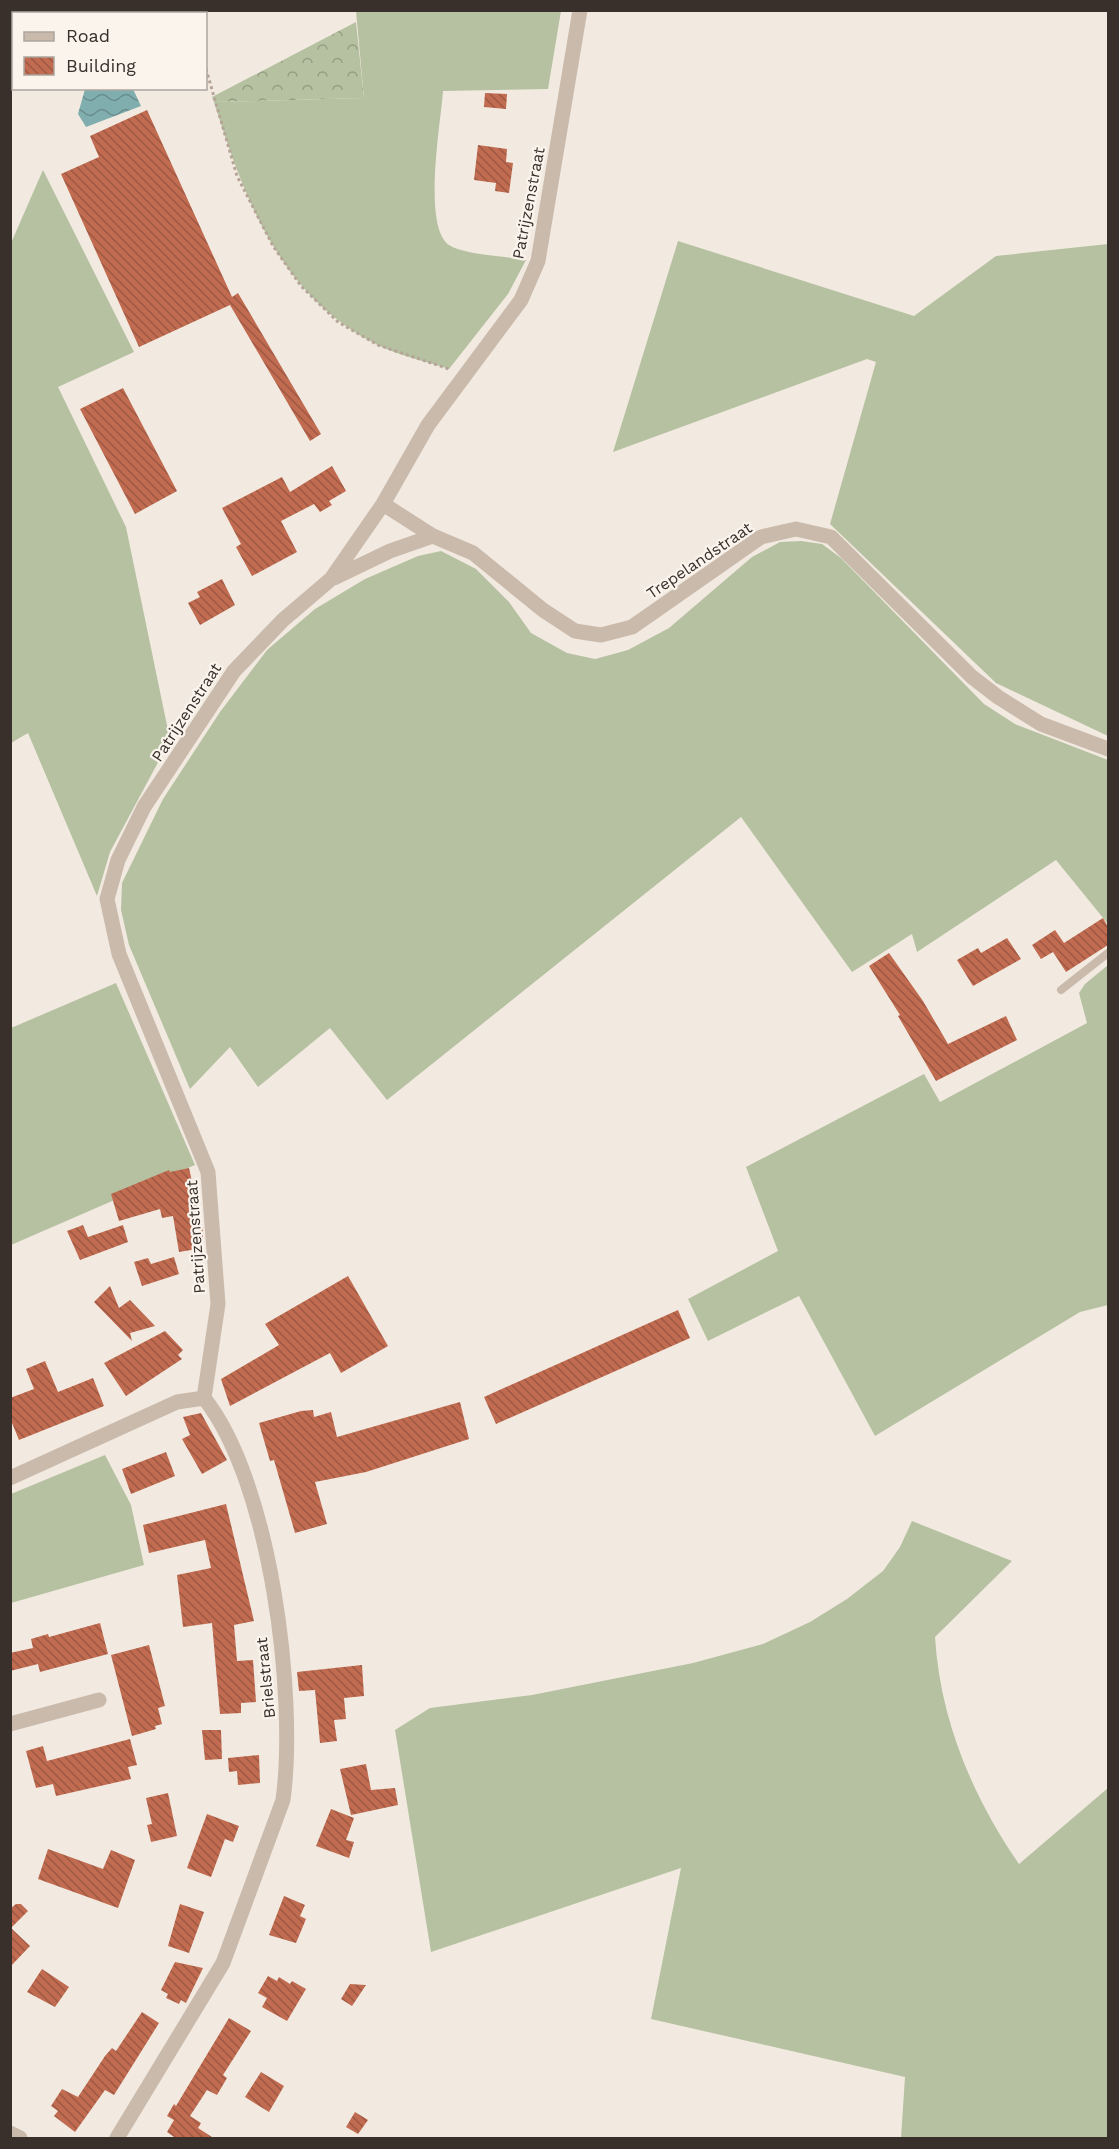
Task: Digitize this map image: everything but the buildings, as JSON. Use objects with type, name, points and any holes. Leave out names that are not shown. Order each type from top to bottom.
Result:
[{"type":"street","name":"Patrijzenstraat","points":[[204,1398],[218,1304],[208,1172],[119,954],[107,899],[118,860],[144,807],[234,670],[283,620],[331,579],[383,504],[428,425],[521,300],[538,261],[580,10]]},
{"type":"street","name":"Trepelandstraat","points":[[383,504],[433,536],[474,553],[543,610],[575,631],[600,635],[632,627],[761,537],[796,529],[831,537],[972,677],[998,698],[1041,724],[1108,749]]},
{"type":"street","points":[[331,579],[390,551],[433,536]]},
{"type":"street","points":[[10,1478],[177,1402],[204,1398]]},
{"type":"street","name":"Brielstraat","points":[[117,2139],[223,1963],[282,1800],[286,1777],[288,1723],[280,1637],[267,1559],[252,1500],[226,1431],[204,1398]]},
{"type":"street","points":[[10,1724],[99,1700]]},
{"type":"street","points":[[10,2133],[21,2139]]},
{"type":"lane","points":[[1061,990],[1108,953]]},
{"type":"path","points":[[207,72],[237,176],[273,246],[301,286],[339,322],[378,345],[463,376]]},
{"type":"green space","points":[[356,11],[561,11],[548,89],[443,91],[435,173],[436,217],[441,234],[449,245],[456,248],[526,260],[508,294],[449,369],[385,348],[343,324],[314,299],[290,272],[253,208],[238,174],[214,102],[364,98]]},
{"type":"green space","points":[[356,22],[364,98],[214,102],[212,97]]},
{"type":"green space","points":[[43,170],[134,352],[58,387],[126,527],[170,740],[110,852],[97,896],[28,733],[11,743],[11,243]]},
{"type":"green space","points":[[678,241],[914,316],[996,256],[1108,244],[1108,736],[996,683],[830,524],[876,362],[867,359],[613,452]]},
{"type":"green space","points":[[801,541],[822,544],[841,558],[984,704],[1015,724],[1108,760],[1108,924],[1056,860],[917,952],[912,934],[852,972],[741,817],[387,1100],[330,1028],[258,1087],[230,1047],[190,1089],[129,945],[121,910],[122,883],[163,799],[220,712],[267,650],[315,609],[365,579],[418,556],[441,551],[476,569],[509,602],[531,633],[567,653],[595,659],[628,650],[669,628],[752,557],[780,542]]},
{"type":"green space","points":[[1108,965],[1108,1305],[1080,1312],[875,1436],[799,1296],[708,1341],[688,1299],[778,1251],[746,1167],[924,1074],[940,1102],[1087,1023],[1079,993],[1085,984]]},
{"type":"green space","points":[[116,983],[195,1165],[11,1245],[11,1028]]},
{"type":"green space","points":[[105,1455],[131,1505],[144,1565],[11,1603],[11,1494]]},
{"type":"green space","points":[[912,1521],[1012,1561],[935,1637],[944,1698],[961,1756],[987,1811],[1019,1864],[1108,1788],[1108,2138],[901,2138],[905,2077],[651,2019],[681,1868],[431,1952],[395,1730],[430,1708],[532,1695],[693,1663],[763,1644],[810,1622],[847,1599],[883,1571],[900,1547]]},
{"type":"water","points":[[85,90],[133,90],[141,106],[86,127],[78,114]]}]
